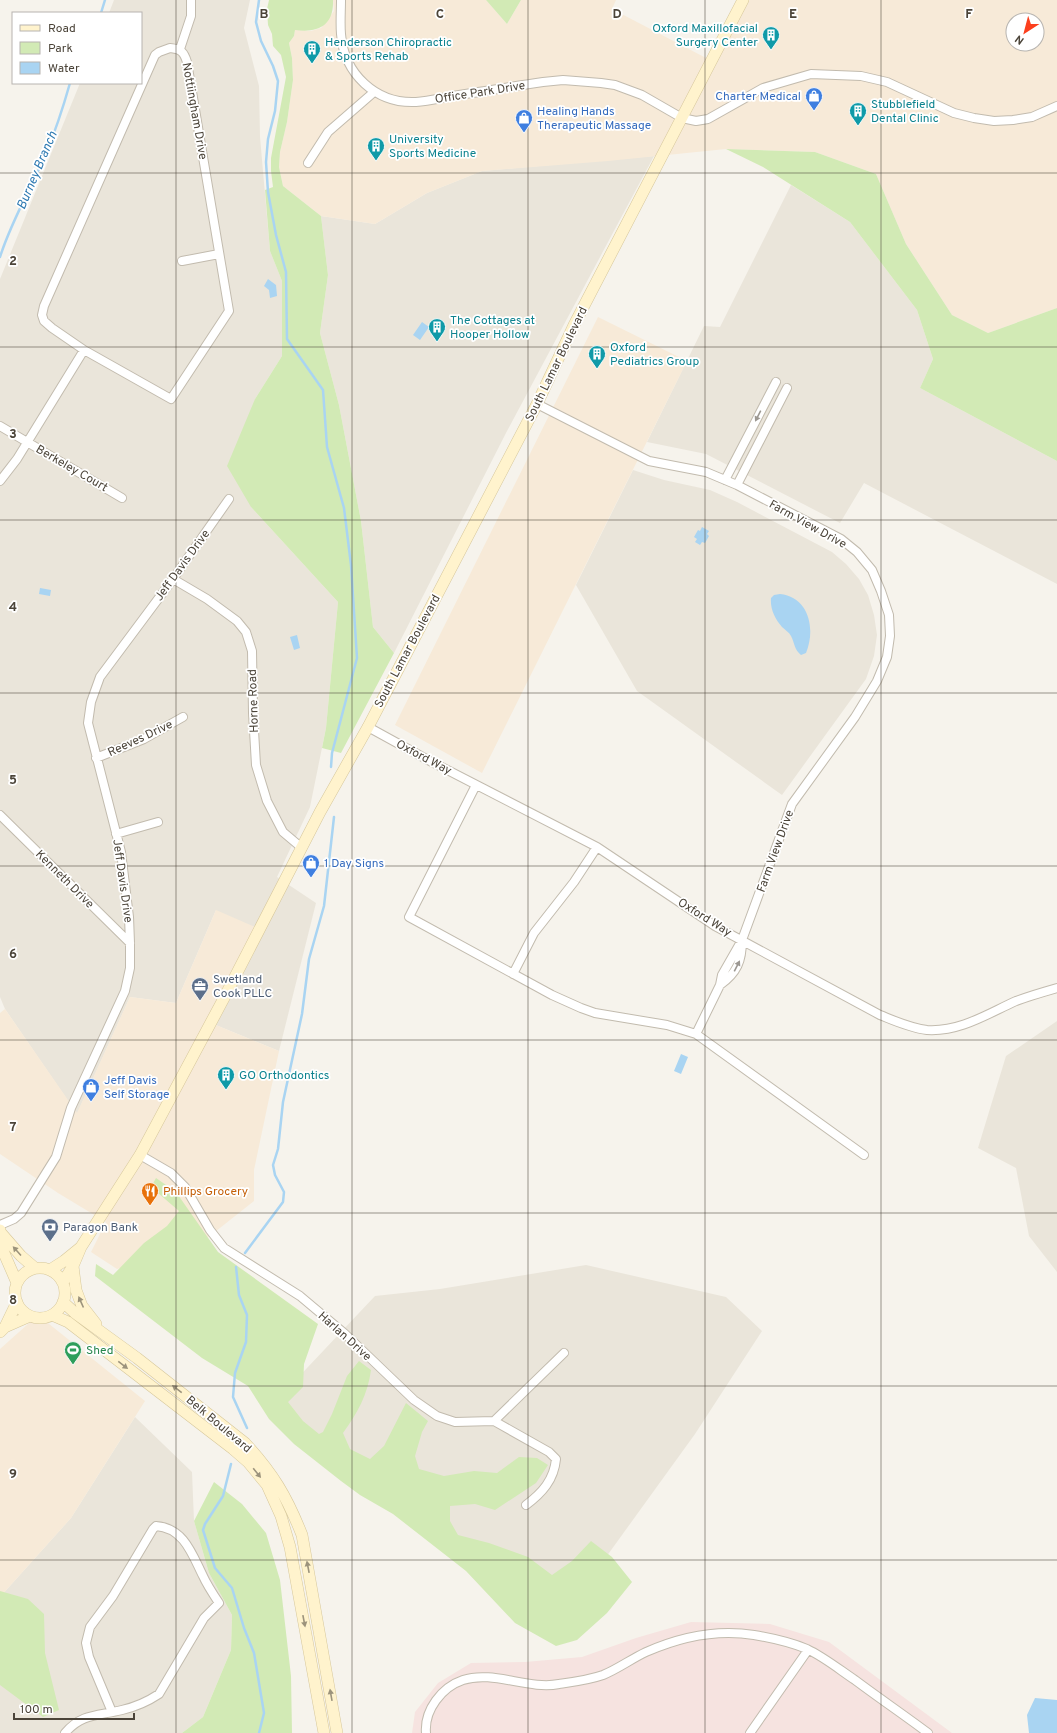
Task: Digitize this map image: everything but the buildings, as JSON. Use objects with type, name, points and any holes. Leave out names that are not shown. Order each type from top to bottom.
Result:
[{"type":"street","points":[[180,49],[191,16],[191,0]]},
{"type":"street","name":"Office Park Drive","points":[[341,0],[341,35],[345,54],[353,71],[362,82],[374,92],[394,100],[416,102],[543,82],[563,80],[583,81],[623,88],[642,96],[682,118]]},
{"type":"street","name":"South Lamar Boulevard","points":[[302,848],[368,727],[537,404],[574,325],[744,0]]},
{"type":"street","name":"Nottiingham Drive","points":[[170,48],[180,49],[185,54],[188,62],[220,254],[229,311],[171,399],[84,350],[44,321],[42,315],[44,306],[155,55],[170,48]]},
{"type":"street","points":[[682,118],[696,121],[708,119],[763,88],[811,74],[861,76],[887,82],[954,113],[994,121],[1013,120],[1032,116],[1057,106]]},
{"type":"street","points":[[308,163],[328,132],[374,92]]},
{"type":"street","points":[[182,261],[220,254]]},
{"type":"street","points":[[0,481],[27,442],[84,350]]},
{"type":"street","points":[[725,480],[776,382]]},
{"type":"street","points":[[737,485],[787,388]]},
{"type":"street","name":"Farm View Drive","points":[[537,404],[649,461],[706,472],[737,485],[841,539],[857,552],[872,570],[889,615],[890,636],[887,657],[877,681],[855,717],[792,804],[742,940],[722,975],[720,985],[696,1034]]},
{"type":"street","name":"Berkeley Court","points":[[0,426],[122,498]]},
{"type":"street","name":"Jeff Davis Drive","points":[[0,1229],[21,1214],[56,1157],[71,1108],[125,991],[130,968],[130,943],[121,852],[88,723],[90,702],[100,677],[173,579],[229,499]]},
{"type":"street","name":"Horne Road","points":[[173,579],[206,599],[234,619],[246,632],[252,651],[256,765],[267,801],[283,832],[302,848]]},
{"type":"street","name":"Reeves Drive","points":[[96,758],[144,739],[183,717]]},
{"type":"street","name":"Oxford Way","points":[[368,727],[476,785],[597,847],[715,926],[880,1015],[905,1025],[927,1030],[949,1029],[968,1024],[1018,1001],[1057,988]]},
{"type":"street","points":[[476,785],[409,917],[552,995],[595,1014],[667,1025],[696,1034],[864,1155]]},
{"type":"street","name":"Kenneth Drive","points":[[0,815],[130,943]]},
{"type":"street","points":[[116,834],[158,822]]},
{"type":"street","points":[[513,974],[534,933],[574,882],[597,847]]},
{"type":"street","points":[[63,1282],[74,1266],[80,1247],[140,1155],[302,848]]},
{"type":"street","name":"Harlan Drive","points":[[140,1155],[171,1173],[185,1187],[210,1230],[224,1248],[300,1296],[344,1333],[414,1400],[437,1416],[454,1422],[494,1421]]},
{"type":"street","points":[[0,1229],[21,1256],[35,1268]]},
{"type":"street","points":[[0,1229],[0,1244],[17,1283]]},
{"type":"street","points":[[50,1270],[64,1261],[80,1247]]},
{"type":"street","points":[[74,1266],[76,1290],[82,1306],[102,1333]]},
{"type":"street","points":[[2,1330],[30,1316],[45,1317],[52,1315],[59,1309],[63,1302],[65,1289],[60,1277],[50,1270],[35,1268],[24,1273],[17,1283],[15,1289],[17,1302],[20,1308],[30,1316]]},
{"type":"street","points":[[2,1330],[17,1302]]},
{"type":"street","name":"Belk Boulevard","points":[[63,1302],[75,1313],[137,1358],[245,1443],[261,1460],[280,1485],[292,1508],[302,1535],[338,1733]]},
{"type":"street","name":"Belk Boulevard","points":[[52,1315],[68,1322],[213,1433],[248,1462],[267,1485],[281,1516],[290,1547],[324,1733]]},
{"type":"street","points":[[526,1505],[539,1495],[555,1472],[556,1460],[549,1452],[494,1421],[564,1353]]},
{"type":"street","points":[[64,1733],[79,1721],[94,1714],[112,1712],[149,1701],[159,1694],[204,1618],[219,1603],[205,1581],[189,1546],[177,1532],[163,1526],[156,1526],[150,1534],[113,1596],[90,1627],[86,1643],[89,1657],[112,1712]]},
{"type":"street","points":[[426,1733],[432,1706],[437,1698],[446,1690],[463,1680],[479,1677],[524,1684],[554,1685],[575,1682],[602,1675],[661,1646],[678,1640],[702,1634],[732,1633],[781,1640],[808,1650],[928,1733]]},
{"type":"street","points":[[750,1733],[808,1650]]},
{"type":"shaded area","points":[[114,0],[250,0],[244,28],[259,86],[260,137],[270,251],[282,281],[282,356],[255,399],[251,507],[338,602],[326,728],[310,807],[277,877],[316,903],[279,1051],[206,1021],[216,910],[176,1003],[130,997],[77,1114],[5,1009],[0,997],[0,279],[80,84],[142,84],[142,12],[109,12]]},
{"type":"shaded area","points":[[333,0],[486,0],[507,24],[521,0],[616,0],[612,9],[708,59],[737,0],[1057,0],[1057,308],[988,333],[952,315],[906,244],[876,174],[815,152],[726,149],[608,161],[482,171],[427,193],[375,224],[321,216],[283,186],[279,167],[280,152],[287,122],[293,80],[292,58],[289,43],[294,36],[295,30],[311,31],[321,28],[334,11]]},
{"type":"shaded area","name":"The Cottages at Hooper Hollow","points":[[654,156],[507,431],[394,653],[373,627],[361,521],[339,405],[320,333],[328,275],[321,216],[375,224],[427,193],[482,171]]},
{"type":"shaded area","points":[[791,185],[850,222],[917,310],[933,359],[920,388],[1057,461],[1057,584],[864,483],[840,523],[706,454],[647,442],[704,326],[720,327]]},
{"type":"shaded area","points":[[598,317],[687,361],[482,773],[395,725]]},
{"type":"shaded area","points":[[633,470],[664,480],[710,490],[737,502],[832,552],[846,564],[859,579],[868,595],[874,615],[877,635],[874,656],[866,679],[782,795],[637,691],[576,585]]},
{"type":"shaded area","points":[[216,910],[255,927],[206,1021],[279,1051],[254,1170],[254,1201],[201,1243],[117,1269],[91,1252],[106,1222],[58,1193],[0,1154],[0,1013],[5,1009],[77,1113],[130,997],[176,1003]]},
{"type":"shaded area","points":[[1057,1021],[1057,1272],[1029,1236],[1016,1168],[978,1148],[1006,1056]]},
{"type":"shaded area","points":[[586,1265],[726,1297],[762,1331],[695,1434],[596,1571],[563,1602],[451,1542],[274,1403],[375,1296],[440,1289]]},
{"type":"shaded area","points":[[38,1315],[145,1401],[71,1518],[0,1597],[0,1349]]},
{"type":"shaded area","points":[[135,1417],[192,1472],[194,1521],[209,1573],[232,1615],[231,1650],[203,1717],[182,1733],[0,1733],[0,1597],[71,1518]]},
{"type":"shaded area","points":[[691,1622],[770,1624],[829,1642],[952,1733],[412,1733],[415,1712],[438,1683],[471,1663],[525,1662],[582,1657],[636,1638]]},
{"type":"green space","points":[[269,0],[333,0],[331,16],[323,26],[311,30],[295,30],[294,36],[289,43],[292,58],[293,80],[287,122],[280,152],[279,167],[283,186],[321,216],[328,275],[320,333],[339,405],[361,521],[373,627],[394,653],[341,753],[322,748],[326,728],[338,602],[251,507],[227,466],[255,399],[282,356],[282,281],[270,251],[265,190],[273,187],[271,158],[286,77],[281,55],[273,46],[272,34],[268,25],[267,9]]},
{"type":"green space","points":[[486,0],[521,0],[507,24]]},
{"type":"green space","points":[[726,149],[815,152],[876,174],[906,244],[952,315],[988,333],[1057,308],[1057,461],[920,388],[933,359],[917,310],[850,222],[763,167]]},
{"type":"green space","points":[[156,1178],[176,1192],[218,1252],[318,1324],[304,1364],[303,1387],[288,1402],[303,1421],[319,1434],[323,1432],[347,1376],[359,1361],[371,1370],[365,1395],[353,1419],[343,1433],[350,1449],[370,1459],[384,1446],[406,1403],[428,1421],[422,1432],[415,1456],[419,1469],[444,1476],[474,1471],[497,1473],[519,1457],[537,1458],[548,1465],[536,1483],[495,1510],[475,1504],[450,1506],[450,1521],[458,1535],[489,1543],[528,1557],[552,1575],[572,1561],[591,1541],[612,1557],[632,1582],[607,1613],[577,1640],[556,1646],[515,1623],[466,1571],[393,1514],[360,1495],[294,1444],[269,1419],[248,1386],[202,1358],[95,1276],[96,1264],[113,1275],[144,1243],[167,1226],[179,1211],[151,1187]]},
{"type":"green space","points":[[214,1482],[242,1504],[266,1533],[280,1580],[291,1676],[292,1733],[182,1733],[203,1717],[231,1650],[232,1615],[209,1573],[194,1521]]},
{"type":"green space","points":[[0,1591],[28,1599],[44,1614],[45,1653],[59,1710],[43,1717],[0,1685]]},
{"type":"water","points":[[268,279],[276,285],[277,296],[270,298],[269,290],[264,286]]},
{"type":"water","points":[[422,322],[429,327],[420,340],[413,335]]},
{"type":"water","points":[[702,527],[709,531],[707,534],[709,536],[705,543],[702,542],[700,545],[695,542],[697,539],[694,537],[698,530],[700,531]]},
{"type":"water","points":[[40,588],[51,590],[50,596],[39,594]]},
{"type":"water","points":[[780,594],[790,596],[798,601],[808,616],[810,625],[809,644],[806,653],[801,655],[788,632],[779,624],[772,610],[771,598],[774,595]]},
{"type":"water","points":[[297,635],[300,648],[294,650],[290,637]]},
{"type":"water","points":[[681,1054],[688,1057],[681,1074],[674,1071]]},
{"type":"water","points":[[1035,1698],[1057,1700],[1057,1733],[1029,1733],[1027,1715]]},
{"type":"waterway","name":"Burney Branch","points":[[101,12],[105,0]]},
{"type":"waterway","points":[[259,0],[256,22],[261,41],[273,66],[278,81],[275,111],[268,139],[266,162],[268,192],[276,235],[286,272],[287,339],[323,390],[327,447],[344,508],[351,565],[357,658],[332,753],[331,767]]},
{"type":"waterway","name":"Burney Branch","points":[[0,257],[15,219],[49,147],[70,84]]},
{"type":"waterway","points":[[245,1253],[283,1202],[284,1192],[275,1175],[273,1165],[278,1149],[283,1102],[302,1014],[309,959],[324,906],[334,817]]},
{"type":"waterway","points":[[236,1267],[239,1295],[247,1315],[246,1342],[235,1373],[233,1397],[247,1428]]},
{"type":"waterway","points":[[231,1464],[223,1496],[205,1524],[203,1530],[215,1568],[232,1588],[244,1628],[254,1653],[264,1713],[259,1733]]},
{"type":"place","name":"Oxford Maxillofacial Surgery Center","points":[[771,50]]},
{"type":"place","name":"Henderson Chiropractic & Sports Rehab","points":[[312,64]]},
{"type":"place","name":"Charter Medical","points":[[814,111]]},
{"type":"place","name":"Stubblefield Dental Clinic","points":[[858,126]]},
{"type":"place","name":"Healing Hands Therapeutic Massage","points":[[524,133]]},
{"type":"place","name":"University Sports Medicine","points":[[376,161]]},
{"type":"place","name":"The Cottages at Hooper Hollow","points":[[437,342]]},
{"type":"place","name":"Oxford Pediatrics Group","points":[[597,369]]},
{"type":"place","name":"1 Day Signs","points":[[311,878]]},
{"type":"place","name":"Swetland Cook PLLC","points":[[200,1001]]},
{"type":"place","name":"GO Orthodontics","points":[[226,1090]]},
{"type":"place","name":"Jeff Davis Self Storage","points":[[91,1102]]},
{"type":"place","name":"Phillips Grocery","points":[[150,1206]]},
{"type":"place","name":"Paragon Bank","points":[[50,1242]]},
{"type":"place","name":"Shed","points":[[73,1365]]}]
